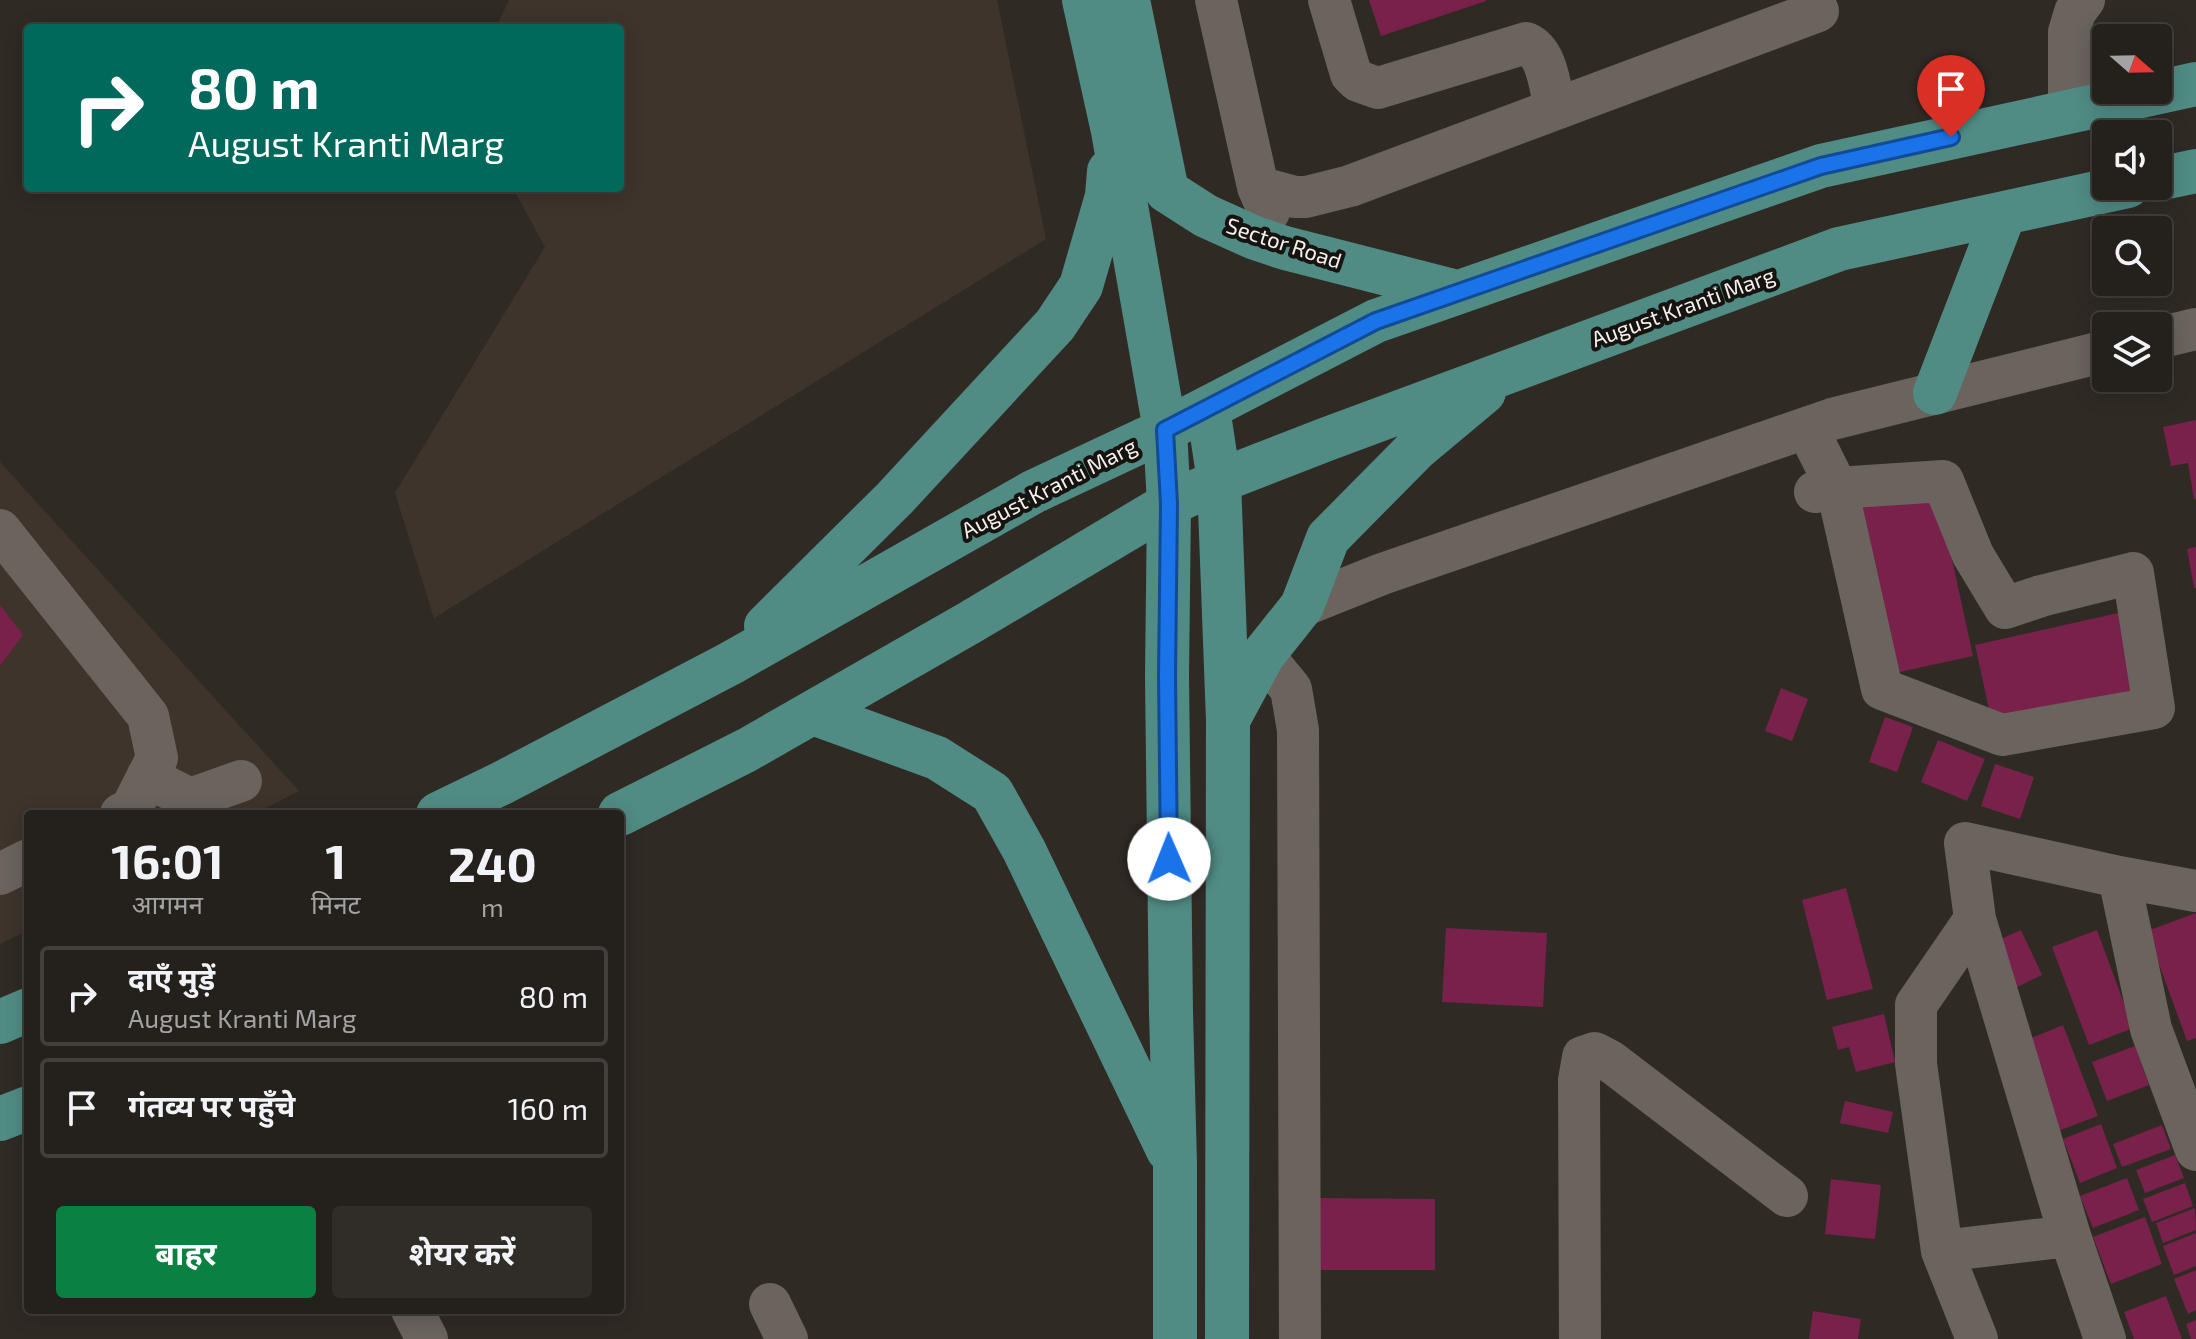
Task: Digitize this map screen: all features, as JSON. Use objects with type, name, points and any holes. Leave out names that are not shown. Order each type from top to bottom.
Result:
[{"type":"main road","points":[[1084,0],[1113,131],[1165,430],[1169,504],[1167,676],[1175,1339]]},
{"type":"main road","name":"Sector Road","points":[[1128,0],[1167,191],[1227,227],[1285,248],[1457,292]]},
{"type":"main road","name":"August Kranti Marg","points":[[446,810],[731,663],[1033,492],[1165,430],[1376,321],[1821,166],[2196,84]]},
{"type":"main road","points":[[731,663],[895,498],[1055,325],[1081,286],[1107,196],[1113,131]]},
{"type":"main road","points":[[2172,176],[2196,171]]},
{"type":"main road","name":"August Kranti Marg","points":[[624,812],[747,750],[1169,504],[1219,481],[1839,249],[2092,194]]},
{"type":"main road","points":[[1935,393],[2004,214]]},
{"type":"main road","points":[[1228,721],[1263,655],[1302,606],[1328,538],[1417,448],[1508,372]]},
{"type":"main road","points":[[1208,408],[1219,481],[1228,721],[1227,1339]]},
{"type":"main road","points":[[813,713],[937,758],[992,793],[1024,850],[1175,1163]]},
{"type":"main road","points":[[0,1022],[24,1012]]},
{"type":"main road","points":[[0,1119],[24,1110]]},
{"type":"street","points":[[1216,0],[1258,187],[1285,248]]},
{"type":"street","points":[[1329,0],[1351,74],[1358,81],[1378,88],[1526,43],[1541,54],[1555,109]]},
{"type":"street","points":[[2069,111],[2074,8]]},
{"type":"street","points":[[1258,187],[1306,197],[1350,186],[1818,11]]},
{"type":"street","points":[[2172,335],[2196,329]]},
{"type":"street","points":[[1302,606],[1382,574],[1832,419],[2092,354]]},
{"type":"street","points":[[1807,428],[1882,689],[2002,735],[2154,708],[2133,573],[2005,608],[1973,555],[1943,481],[1826,490]]},
{"type":"street","points":[[0,530],[148,716],[157,758],[129,810]]},
{"type":"street","points":[[1263,655],[1291,689],[1298,730],[1300,1339]]},
{"type":"street","points":[[147,777],[190,799],[241,781]]},
{"type":"street","points":[[2105,1339],[2070,1236],[1975,919],[1965,843],[2196,891]]},
{"type":"street","points":[[0,874],[24,862]]},
{"type":"street","points":[[2119,877],[2151,1029],[2196,1150]]},
{"type":"street","points":[[1975,919],[1916,1005],[1916,1064],[1942,1251],[1977,1339]]},
{"type":"street","points":[[1580,1339],[1579,1080],[1583,1057],[1595,1053],[1610,1061],[1787,1196]]},
{"type":"street","points":[[1942,1251],[2070,1236]]},
{"type":"street","points":[[414,1314],[427,1339]]},
{"type":"shaded area","points":[[509,0],[997,0],[1046,239],[434,618],[395,493],[545,247],[515,192],[624,192],[624,24],[498,24]]},
{"type":"shaded area","points":[[0,462],[299,791],[262,810],[24,810],[24,932],[0,944]]},
{"type":"building","points":[[1369,0],[1486,0],[1486,1],[1381,36]]},
{"type":"building","points":[[2196,420],[2194,499],[2188,463],[2171,466],[2163,427]]},
{"type":"building","points":[[1937,490],[1973,656],[1886,675],[1850,509]]},
{"type":"building","points":[[2196,547],[2196,588],[2194,588],[2187,549]]},
{"type":"building","points":[[0,605],[23,635],[0,666]]},
{"type":"building","points":[[2136,609],[2144,691],[1992,723],[1975,645]]},
{"type":"building","points":[[1781,688],[1808,699],[1792,741],[1765,731]]},
{"type":"building","points":[[1885,717],[1913,727],[1897,772],[1869,762]]},
{"type":"building","points":[[1938,740],[1985,759],[1967,801],[1921,782]]},
{"type":"building","points":[[1995,764],[2034,777],[2020,819],[1981,806]]},
{"type":"building","points":[[1846,888],[1873,989],[1827,1000],[1802,900]]},
{"type":"building","points":[[2196,913],[2196,1038],[2187,1041],[2147,931]]},
{"type":"building","points":[[1446,928],[1547,933],[1543,1007],[1442,1002]]},
{"type":"building","points":[[2021,930],[2042,975],[2013,989],[1992,943]]},
{"type":"building","points":[[2097,930],[2133,1028],[2089,1045],[2052,947]]},
{"type":"building","points":[[1884,1014],[1895,1062],[1856,1072],[1849,1047],[1838,1050],[1832,1027]]},
{"type":"building","points":[[2063,1025],[2098,1116],[2058,1131],[2024,1041]]},
{"type":"building","points":[[2135,1046],[2149,1085],[2107,1101],[2092,1062]]},
{"type":"building","points":[[1845,1101],[1893,1112],[1888,1133],[1840,1123]]},
{"type":"building","points":[[2101,1124],[2117,1168],[2080,1183],[2063,1139]]},
{"type":"building","points":[[2162,1125],[2171,1149],[2122,1167],[2113,1144]]},
{"type":"building","points":[[2175,1155],[2184,1178],[2145,1193],[2136,1170]]},
{"type":"building","points":[[2127,1178],[2139,1210],[2093,1228],[2080,1196]]},
{"type":"building","points":[[1831,1179],[1881,1185],[1875,1239],[1825,1234]]},
{"type":"building","points":[[2185,1183],[2193,1206],[2152,1222],[2143,1199]]},
{"type":"building","points":[[1319,1198],[1435,1199],[1435,1270],[1318,1270]]},
{"type":"building","points":[[2195,1208],[2196,1230],[2163,1243],[2156,1223]]},
{"type":"building","points":[[2145,1217],[2162,1264],[2111,1284],[2093,1237]]},
{"type":"building","points":[[2196,1233],[2196,1266],[2174,1275],[2163,1246]]},
{"type":"building","points":[[2196,1270],[2196,1310],[2188,1314],[2174,1279]]},
{"type":"building","points":[[2166,1296],[2182,1339],[2134,1339],[2124,1312]]},
{"type":"building","points":[[1813,1311],[1861,1319],[1858,1339],[1809,1339]]},
{"type":"building","points":[[2196,1320],[2196,1339],[2191,1339],[2186,1324]]},
{"type":"route","points":[[1169,859],[1169,504],[1165,430],[1376,321],[1821,166],[1951,137]]}]
